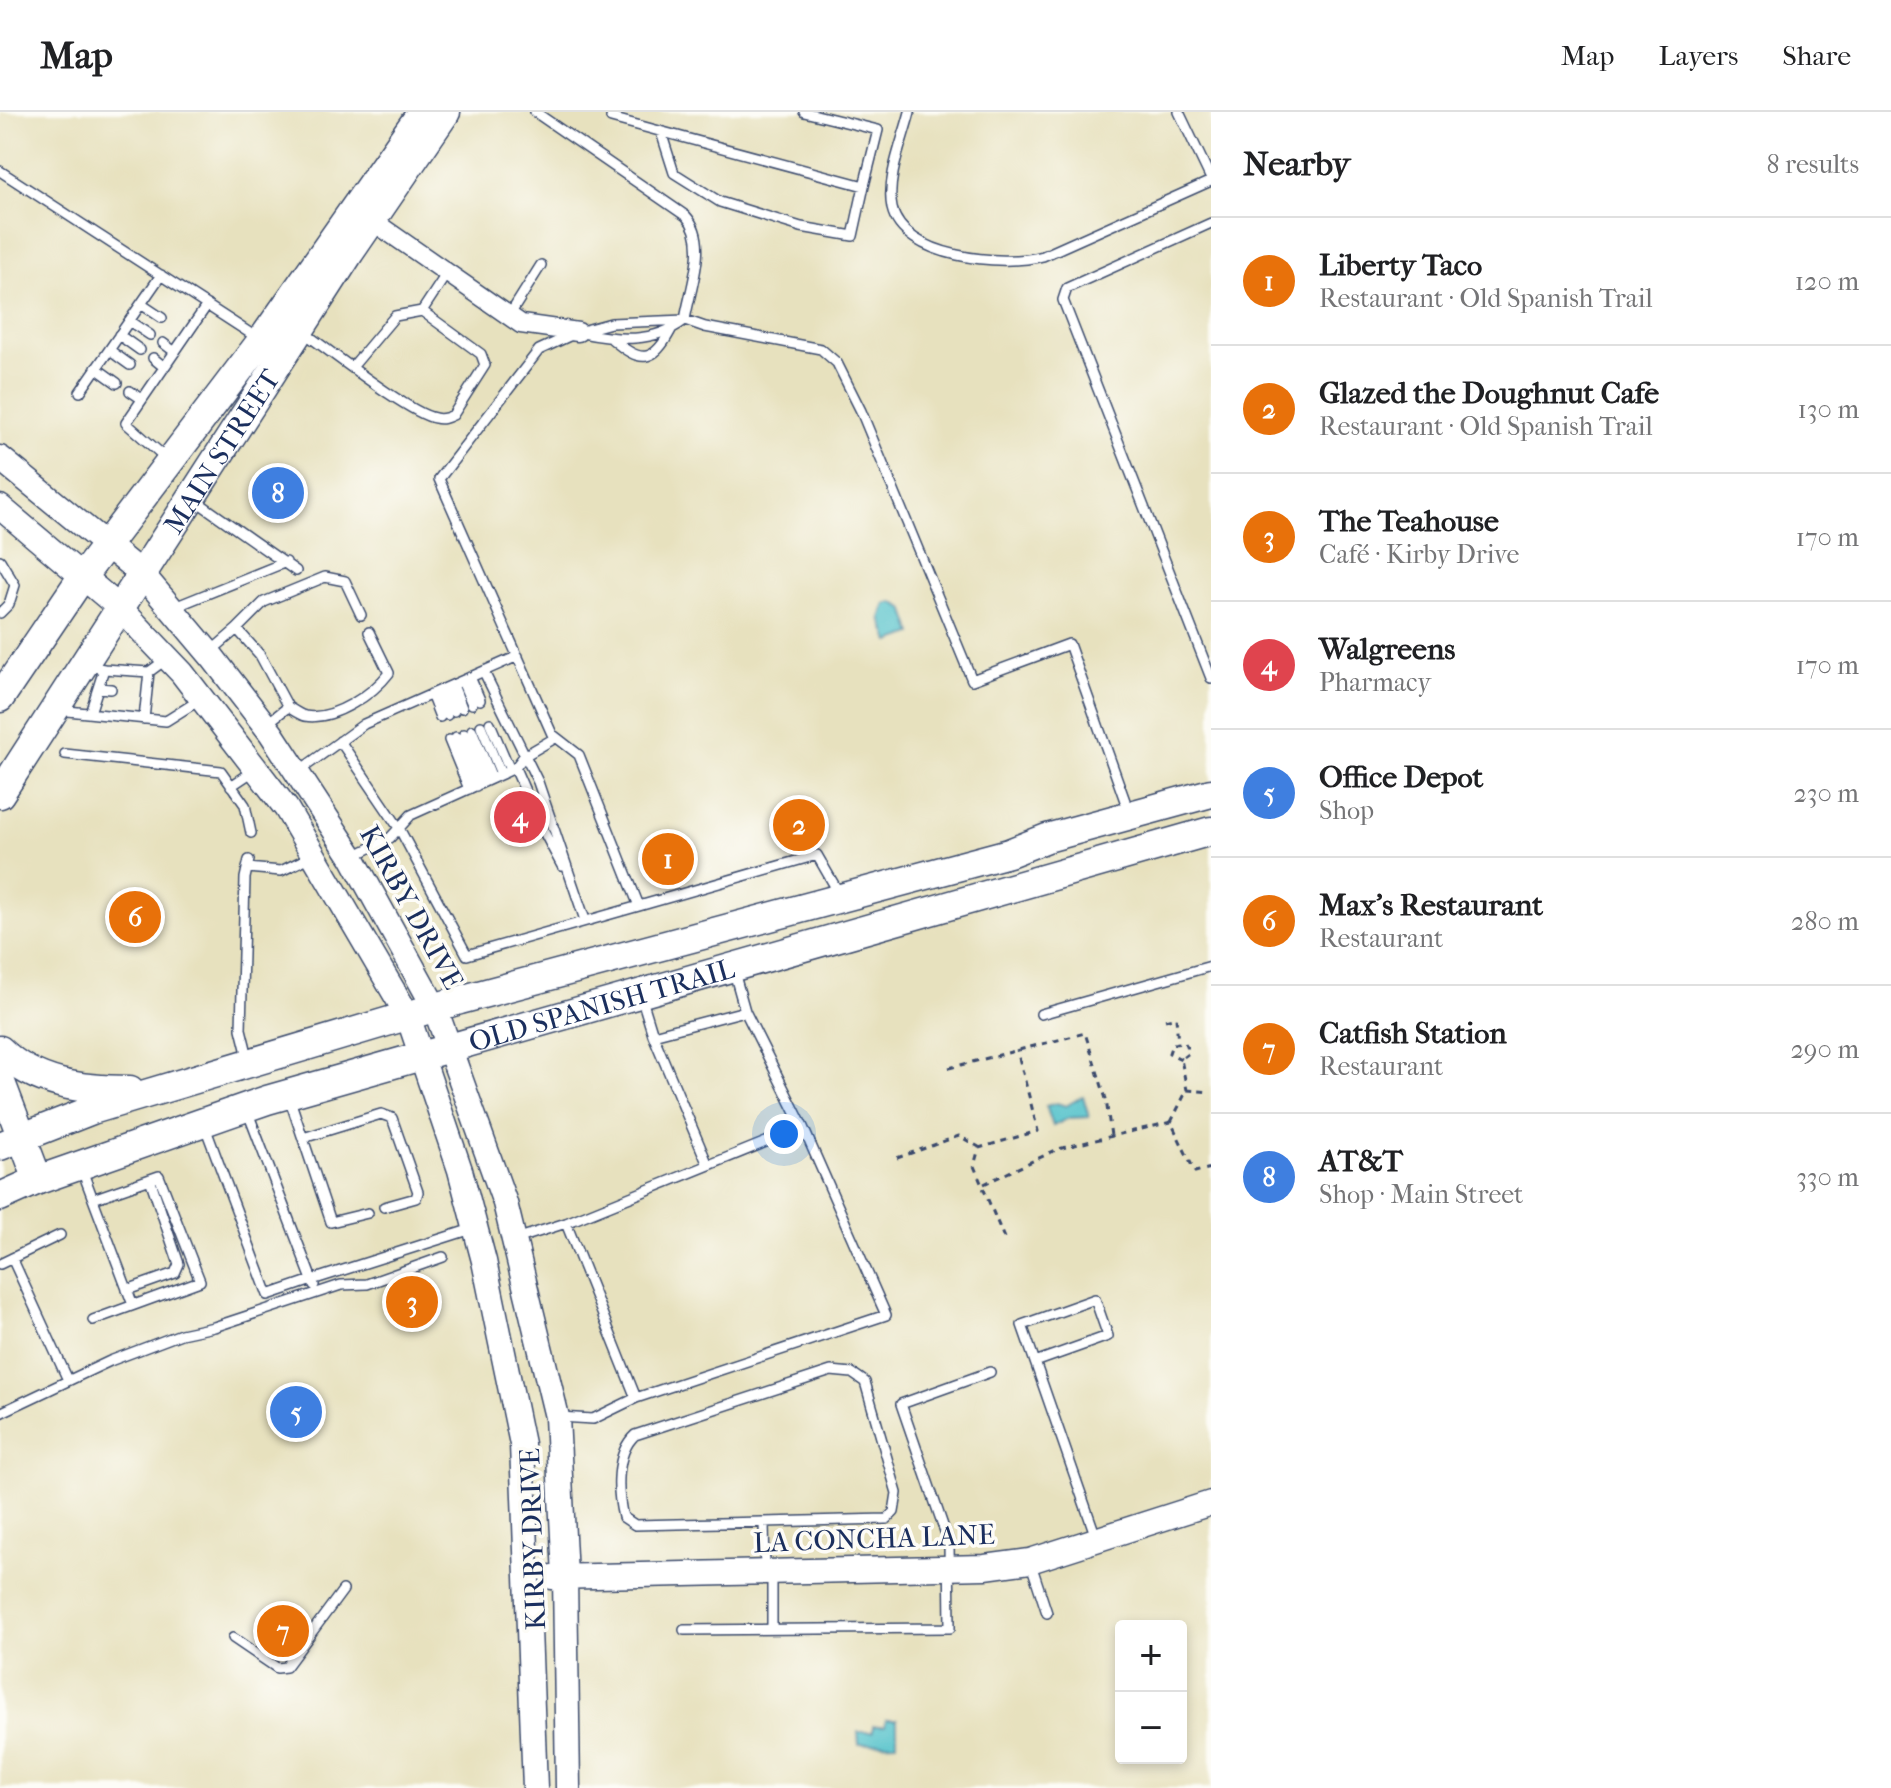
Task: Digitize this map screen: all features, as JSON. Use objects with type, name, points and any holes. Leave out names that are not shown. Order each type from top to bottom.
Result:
[{"type":"main road","name":"MAIN STREET","points":[[0,794],[37,748],[55,710],[96,674],[121,609],[300,330],[422,112]]},
{"type":"main road","name":"MAIN STREET","points":[[4,684],[262,340],[446,112]]},
{"type":"main road","name":"KIRBY DRIVE","points":[[0,458],[143,575],[209,653],[265,725],[352,857],[435,1008],[505,1203],[557,1417],[565,1576],[568,1788]]},
{"type":"main road","name":"KIRBY DRIVE","points":[[0,507],[121,609],[158,665],[202,698],[272,789],[315,855],[408,1016],[476,1228],[507,1354],[522,1444],[530,1578],[535,1788]]},
{"type":"main road","points":[[272,789],[297,772]]},
{"type":"main road","name":"OLD SPANISH TRAIL","points":[[10,1142],[92,1110],[435,1008],[1009,853],[1047,838],[1211,793]]},
{"type":"main road","points":[[1130,815],[1143,849]]},
{"type":"main road","name":"OLD SPANISH TRAIL","points":[[0,1197],[38,1180],[288,1094],[1211,831]]},
{"type":"main road","points":[[1009,853],[1020,885]]},
{"type":"main road","points":[[841,898],[853,931]]},
{"type":"main road","points":[[630,954],[640,992]]},
{"type":"main road","points":[[0,1050],[30,1074],[60,1083],[94,1090],[162,1091]]},
{"type":"main road","points":[[0,1080],[10,1142],[38,1180]]},
{"type":"main road","name":"LA CONCHA LANE","points":[[530,1578],[948,1567],[1030,1561],[1211,1503]]},
{"type":"street","points":[[363,214],[521,324],[578,332]]},
{"type":"lane","points":[[535,112],[686,216],[697,227],[698,246],[685,320],[655,336],[612,339],[578,332]]},
{"type":"lane","points":[[612,112],[611,118],[864,186]]},
{"type":"lane","points":[[661,132],[674,173],[720,202],[801,227],[853,236],[878,130],[804,112]]},
{"type":"lane","points":[[910,112],[891,189],[892,207],[898,225],[912,239],[929,246],[989,260],[1020,262],[1043,256],[1211,180],[1179,112]]},
{"type":"lane","points":[[0,171],[262,340]]},
{"type":"lane","points":[[1211,223],[1067,288],[1063,300],[1211,678]]},
{"type":"lane","points":[[509,316],[541,265]]},
{"type":"lane","points":[[353,366],[395,316],[422,311],[447,273]]},
{"type":"lane","points":[[80,392],[161,275]]},
{"type":"lane","points":[[141,304],[162,318]]},
{"type":"lane","points":[[170,461],[126,423],[207,305]]},
{"type":"lane","points":[[300,330],[433,418],[453,415],[482,371],[484,358],[422,311]]},
{"type":"lane","points":[[639,906],[579,755],[555,738],[439,479],[539,350],[578,332],[611,323],[685,320],[705,327],[821,349],[837,363],[861,411],[972,680],[1069,644],[1130,815]]},
{"type":"lane","points":[[129,321],[150,335]]},
{"type":"lane","points":[[175,328],[186,335]]},
{"type":"lane","points":[[612,339],[631,355],[647,357],[660,351],[671,330]]},
{"type":"lane","points":[[119,335],[140,350]]},
{"type":"lane","points":[[163,343],[175,352]]},
{"type":"lane","points":[[109,350],[130,365]]},
{"type":"lane","points":[[153,358],[164,367]]},
{"type":"lane","points":[[96,368],[117,383]]},
{"type":"lane","points":[[143,374],[154,382]]},
{"type":"lane","points":[[130,391],[142,399]]},
{"type":"lane","points":[[192,498],[296,571]]},
{"type":"lane","points":[[0,560],[15,585],[9,604],[0,613]]},
{"type":"lane","points":[[169,609],[286,562]]},
{"type":"lane","points":[[209,653],[264,602],[325,577],[349,579],[361,615]]},
{"type":"lane","points":[[237,629],[260,655],[288,707],[305,716],[328,713],[376,691],[392,672],[369,632]]},
{"type":"lane","points":[[297,772],[364,724],[518,656]]},
{"type":"lane","points":[[96,674],[158,665]]},
{"type":"lane","points":[[144,719],[147,691],[158,665]]},
{"type":"lane","points":[[484,672],[555,824],[569,880]]},
{"type":"lane","points":[[96,674],[111,689]]},
{"type":"lane","points":[[90,713],[96,674]]},
{"type":"lane","points":[[450,686],[459,709]]},
{"type":"lane","points":[[450,686],[459,709]]},
{"type":"lane","points":[[450,686],[459,709]]},
{"type":"lane","points":[[133,690],[147,691]]},
{"type":"lane","points":[[55,710],[166,721],[202,698]]},
{"type":"lane","points":[[265,725],[288,707]]},
{"type":"lane","points":[[469,732],[492,778]]},
{"type":"lane","points":[[469,732],[492,778]]},
{"type":"lane","points":[[469,732],[492,778],[529,800]]},
{"type":"lane","points":[[352,857],[390,838],[411,815],[492,778],[555,738]]},
{"type":"lane","points":[[340,741],[399,828],[467,955],[817,855],[841,898]]},
{"type":"lane","points":[[65,754],[221,771],[250,816],[251,833]]},
{"type":"lane","points":[[231,786],[257,769]]},
{"type":"lane","points":[[536,817],[569,880],[585,920]]},
{"type":"lane","points":[[250,1064],[241,1029],[248,864],[281,871],[315,855]]},
{"type":"lane","points":[[557,1417],[593,1419],[636,1398],[886,1315],[803,1127],[745,1011],[732,965]]},
{"type":"lane","points":[[1041,1014],[1211,966]]},
{"type":"lane","points":[[640,992],[653,1035],[708,1165]]},
{"type":"lane","points":[[653,1035],[745,1011]]},
{"type":"lane","points":[[288,1094],[331,1222],[368,1213]]},
{"type":"lane","points":[[246,1107],[316,1293]]},
{"type":"lane","points":[[303,1138],[381,1114],[392,1118],[418,1192],[416,1198],[384,1207]]},
{"type":"lane","points":[[203,1121],[268,1295],[476,1228]]},
{"type":"lane","points":[[513,1240],[566,1223],[803,1127]]},
{"type":"lane","points":[[80,1165],[133,1305]]},
{"type":"lane","points":[[93,1199],[159,1176],[200,1281],[93,1320]]},
{"type":"lane","points":[[127,1290],[175,1273],[179,1264],[150,1179]]},
{"type":"lane","points":[[566,1223],[636,1398]]},
{"type":"lane","points":[[0,1264],[60,1235]]},
{"type":"lane","points":[[0,1413],[68,1380],[181,1334],[341,1285],[367,1284],[443,1257]]},
{"type":"lane","points":[[12,1258],[68,1380]]},
{"type":"lane","points":[[1035,1362],[1108,1336],[1095,1299],[1022,1325],[1097,1540]]},
{"type":"lane","points":[[831,1371],[860,1377],[865,1382],[897,1493],[894,1512],[887,1519],[764,1522],[635,1525],[628,1522],[622,1510],[621,1456],[626,1443],[635,1435],[831,1371]]},
{"type":"lane","points":[[684,1630],[950,1628],[949,1543],[901,1404],[990,1372]]},
{"type":"lane","points":[[764,1522],[772,1629]]},
{"type":"lane","points":[[1030,1561],[1047,1613]]},
{"type":"lane","points":[[233,1638],[277,1668],[286,1667],[343,1590]]},
{"type":"path","points":[[1165,1020],[1176,1017],[1178,1044]]},
{"type":"path","points":[[949,1068],[1085,1033],[1106,1099],[1111,1136]]},
{"type":"path","points":[[1185,1043],[1189,1053],[1181,1059],[1169,1053],[1172,1044],[1185,1043]]},
{"type":"path","points":[[897,1158],[959,1136],[979,1148],[1038,1131],[1017,1050]]},
{"type":"path","points":[[1171,1122],[1187,1090],[1181,1059]]},
{"type":"path","points":[[1187,1090],[1211,1092]]},
{"type":"path","points":[[984,1184],[1058,1149],[1171,1122]]},
{"type":"path","points":[[1171,1122],[1195,1172],[1211,1168]]},
{"type":"path","points":[[979,1148],[974,1166],[1004,1238]]},
{"type":"water","points":[[893,602],[904,608],[913,634],[890,642],[881,618],[886,604]]},
{"type":"water","points":[[1083,1096],[1089,1117],[1069,1118],[1053,1126],[1046,1106],[1057,1103],[1066,1106]]},
{"type":"water","points":[[886,1720],[897,1720],[897,1743],[859,1744],[858,1732],[873,1732],[873,1726],[885,1726]]},
{"type":"place","name":"AT&T","points":[[278,493]]},
{"type":"place","name":"Walgreens","points":[[520,817]]},
{"type":"place","name":"Glazed the Doughnut Cafe","points":[[799,825]]},
{"type":"place","name":"Liberty Taco","points":[[668,859]]},
{"type":"place","name":"Max's Restaurant","points":[[135,917]]},
{"type":"place","name":"The Teahouse","points":[[412,1302]]},
{"type":"place","name":"Office Depot","points":[[296,1412]]},
{"type":"place","name":"Catfish Station","points":[[283,1631]]}]
